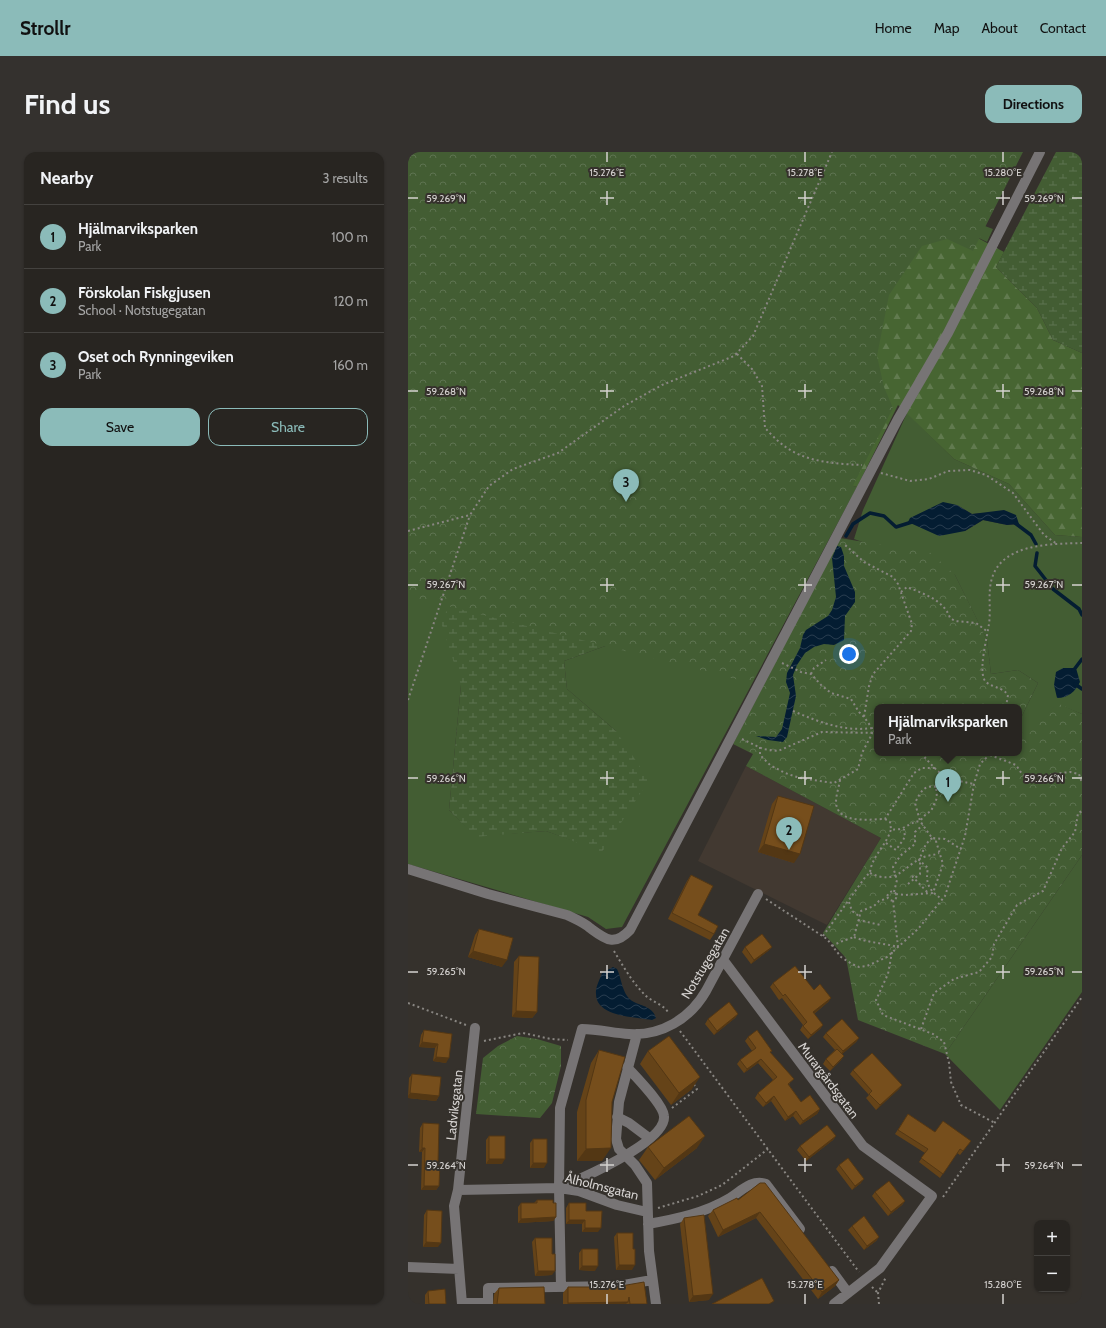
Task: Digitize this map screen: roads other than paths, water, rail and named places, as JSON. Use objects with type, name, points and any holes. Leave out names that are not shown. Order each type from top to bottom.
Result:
[{"type":"street","points":[[408,869],[488,894],[567,915],[579,920],[603,939],[610,940],[625,936],[630,930],[898,419],[948,332],[1040,152]]},
{"type":"street","name":"Notstugegatan","points":[[561,1287],[559,1188],[560,1108],[582,1029],[637,1034],[660,1030],[675,1024],[686,1017],[697,1005],[724,961],[758,894]]},
{"type":"street","name":"Murargårdsgatan","points":[[724,961],[863,1146],[936,1198],[880,1268],[866,1281],[848,1293]]},
{"type":"street","name":"Ladviksgatan","points":[[462,1304],[454,1206],[458,1190],[475,1028]]},
{"type":"street","points":[[637,1034],[617,1117],[616,1139],[619,1149],[635,1165],[647,1182],[647,1212]]},
{"type":"street","points":[[559,1188],[600,1170],[626,1155],[657,1132],[664,1121],[664,1114],[652,1095],[628,1067]]},
{"type":"street","points":[[617,1117],[629,1123],[650,1138]]},
{"type":"street","points":[[648,1224],[699,1212],[728,1199],[752,1183],[760,1182],[766,1184],[807,1238]]},
{"type":"street","name":"Ålholmsgatan","points":[[458,1190],[559,1188],[579,1191],[617,1205],[647,1212],[652,1280],[656,1304]]},
{"type":"street","points":[[826,1263],[848,1293],[834,1304]]},
{"type":"street","points":[[408,1267],[459,1269]]},
{"type":"street","points":[[462,1304],[488,1303],[488,1288],[618,1286],[652,1280]]},
{"type":"water","points":[[943,502],[957,505],[972,514],[1004,510],[1016,515],[1019,524],[1007,525],[983,520],[965,531],[939,536],[908,522],[910,518]]},
{"type":"water","points":[[837,546],[841,547],[844,556],[844,566],[855,592],[855,602],[845,616],[844,640],[834,645],[824,644],[814,647],[805,653],[797,665],[793,675],[796,696],[787,737],[783,742],[768,740],[756,736],[776,737],[782,729],[790,693],[786,682],[787,673],[800,648],[803,635],[806,630],[828,616],[832,610],[836,597],[832,558]]},
{"type":"water","points":[[1063,668],[1076,668],[1080,682],[1071,694],[1065,697],[1057,698],[1054,685],[1056,672]]},
{"type":"water","points":[[613,967],[617,969],[619,973],[627,996],[634,1002],[650,1009],[655,1014],[656,1018],[652,1020],[627,1017],[610,1012],[602,1007],[598,1002],[596,994],[597,986],[602,973]]},
{"type":"waterway","points":[[846,536],[853,524],[870,513],[884,516],[896,527],[912,522]]},
{"type":"waterway","points":[[1015,523],[1031,535],[1036,544]]},
{"type":"waterway","points":[[1037,553],[1035,566],[1053,589],[1079,609],[1082,615]]},
{"type":"waterway","points":[[1073,671],[1082,659]]},
{"type":"waterway","points":[[1075,684],[1082,689]]},
{"type":"place","name":"Oset och Rynningeviken","points":[[626,502]]},
{"type":"place","name":"Hjälmarviksparken","points":[[948,802]]},
{"type":"place","name":"Förskolan Fiskgjusen","points":[[789,850]]}]
